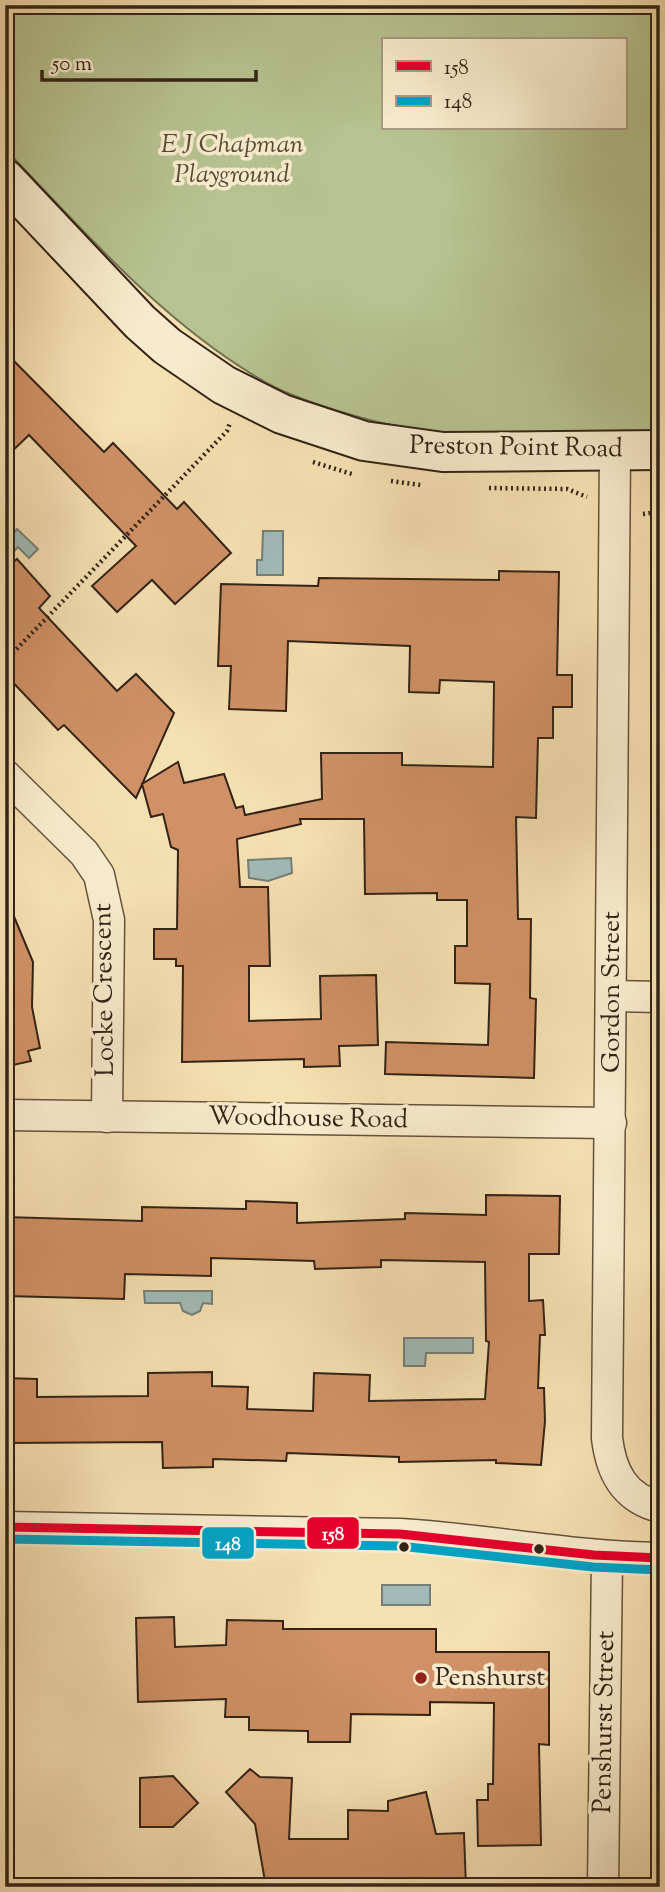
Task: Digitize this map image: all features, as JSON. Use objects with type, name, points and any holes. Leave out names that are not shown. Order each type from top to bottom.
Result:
[{"type":"main road","name":"Preston Point Road","points":[[5,178],[140,323],[167,346],[225,385],[282,414],[364,442],[607,476],[660,450]]},
{"type":"main road","name":"Preston Point Road","points":[[5,214],[121,330],[235,423],[350,460],[432,474],[607,476],[660,473]]},
{"type":"street","name":"Gordon Street","points":[[607,476],[612,996],[607,1438],[609,1458],[624,1488],[636,1499],[660,1507]]},
{"type":"street","name":"Locke Crescent","points":[[5,775],[84,853],[99,875],[109,920],[107,1117]]},
{"type":"street","points":[[612,996],[660,997]]},
{"type":"street","name":"Woodhouse Road","points":[[5,1115],[611,1123]]},
{"type":"street","points":[[5,1527],[400,1534],[450,1537],[607,1558],[660,1558]]},
{"type":"street","name":"Penshurst Street","points":[[603,1887],[607,1558]]},
{"type":"path","points":[[5,661],[235,423]]},
{"type":"path","points":[[307,460],[342,473],[365,477]]},
{"type":"path","points":[[477,487],[567,489],[585,495],[607,476]]},
{"type":"path","points":[[389,481],[426,485]]},
{"type":"path","points":[[635,514],[660,512]]},
{"type":"green space","name":"E J Chapman Playground","points":[[5,5],[648,5],[660,12],[660,433],[511,435],[421,430],[361,417],[294,396],[260,379],[190,330],[94,243],[5,149]]},
{"type":"water","points":[[17,529],[38,549],[29,558],[18,547],[7,559],[5,542]]},
{"type":"water","points":[[263,531],[283,531],[283,575],[257,575],[257,560],[262,560]]},
{"type":"water","points":[[291,858],[292,873],[268,881],[249,878],[248,860]]},
{"type":"water","points":[[144,1291],[212,1291],[212,1304],[203,1303],[200,1311],[192,1315],[183,1311],[180,1303],[145,1303]]},
{"type":"water","points":[[404,1338],[473,1338],[473,1353],[426,1353],[425,1366],[404,1366]]},
{"type":"water","points":[[382,1585],[430,1585],[430,1605],[382,1605]]},
{"type":"building","points":[[5,352],[104,452],[113,443],[177,509],[184,502],[231,553],[175,604],[152,580],[117,612],[92,586],[136,546],[29,435],[5,458]]},
{"type":"building","points":[[17,559],[50,596],[39,608],[117,691],[136,674],[174,713],[136,798],[64,725],[58,730],[5,674],[5,569]]},
{"type":"building","points":[[499,571],[559,572],[557,675],[572,675],[572,707],[553,707],[553,738],[538,738],[536,818],[516,817],[518,919],[531,919],[530,998],[536,999],[534,1078],[385,1074],[386,1042],[488,1045],[490,984],[455,983],[455,946],[467,946],[467,900],[437,900],[437,893],[365,894],[364,819],[300,819],[301,824],[237,839],[240,887],[268,887],[270,966],[249,966],[249,1021],[321,1019],[320,976],[376,975],[378,1045],[339,1046],[340,1066],[304,1067],[304,1059],[182,1062],[183,966],[176,966],[176,959],[154,959],[154,929],[177,929],[178,850],[171,847],[163,814],[151,817],[142,784],[178,762],[184,783],[224,774],[236,808],[243,806],[245,815],[322,799],[321,753],[402,753],[402,765],[493,767],[494,682],[440,680],[439,693],[409,692],[410,646],[288,641],[286,711],[229,709],[231,666],[218,666],[221,584],[318,586],[319,578],[499,580]]},
{"type":"building","points":[[5,895],[33,962],[32,1007],[40,1048],[28,1051],[31,1061],[13,1065],[5,1057]]},
{"type":"building","points":[[486,1195],[560,1196],[559,1254],[529,1254],[529,1301],[543,1300],[545,1335],[540,1335],[538,1388],[544,1388],[545,1421],[541,1465],[496,1463],[496,1460],[399,1462],[399,1457],[287,1453],[286,1461],[213,1459],[213,1467],[163,1468],[162,1442],[5,1443],[5,1378],[37,1379],[37,1397],[148,1396],[148,1373],[212,1372],[212,1386],[248,1387],[247,1409],[313,1411],[314,1373],[370,1375],[369,1401],[485,1399],[489,1342],[486,1341],[485,1262],[381,1260],[381,1267],[315,1269],[314,1261],[211,1258],[211,1276],[125,1274],[124,1299],[5,1296],[5,1217],[142,1221],[142,1207],[246,1209],[246,1201],[297,1203],[297,1223],[405,1219],[405,1213],[486,1215]]},
{"type":"building","points":[[174,1617],[175,1647],[226,1645],[227,1620],[283,1621],[283,1629],[436,1629],[436,1652],[549,1652],[549,1745],[539,1744],[541,1845],[478,1846],[477,1800],[488,1800],[488,1784],[493,1784],[494,1703],[430,1702],[430,1715],[351,1714],[350,1742],[308,1742],[308,1731],[249,1730],[249,1717],[225,1717],[226,1699],[138,1702],[136,1618]]},
{"type":"building","points":[[250,1769],[260,1777],[292,1778],[289,1839],[348,1839],[348,1810],[388,1811],[388,1801],[426,1792],[436,1834],[464,1833],[466,1887],[266,1887],[255,1824],[226,1792]]},
{"type":"building","points":[[173,1776],[198,1803],[173,1827],[140,1827],[140,1778]]},
{"type":"transit line","name":"158","points":[[5,1527],[400,1534],[594,1555],[660,1558]]},
{"type":"transit line","name":"148","points":[[5,1539],[399,1546],[593,1567],[660,1570]]},
{"type":"place","name":"Penshurst","points":[[421,1678]]}]
